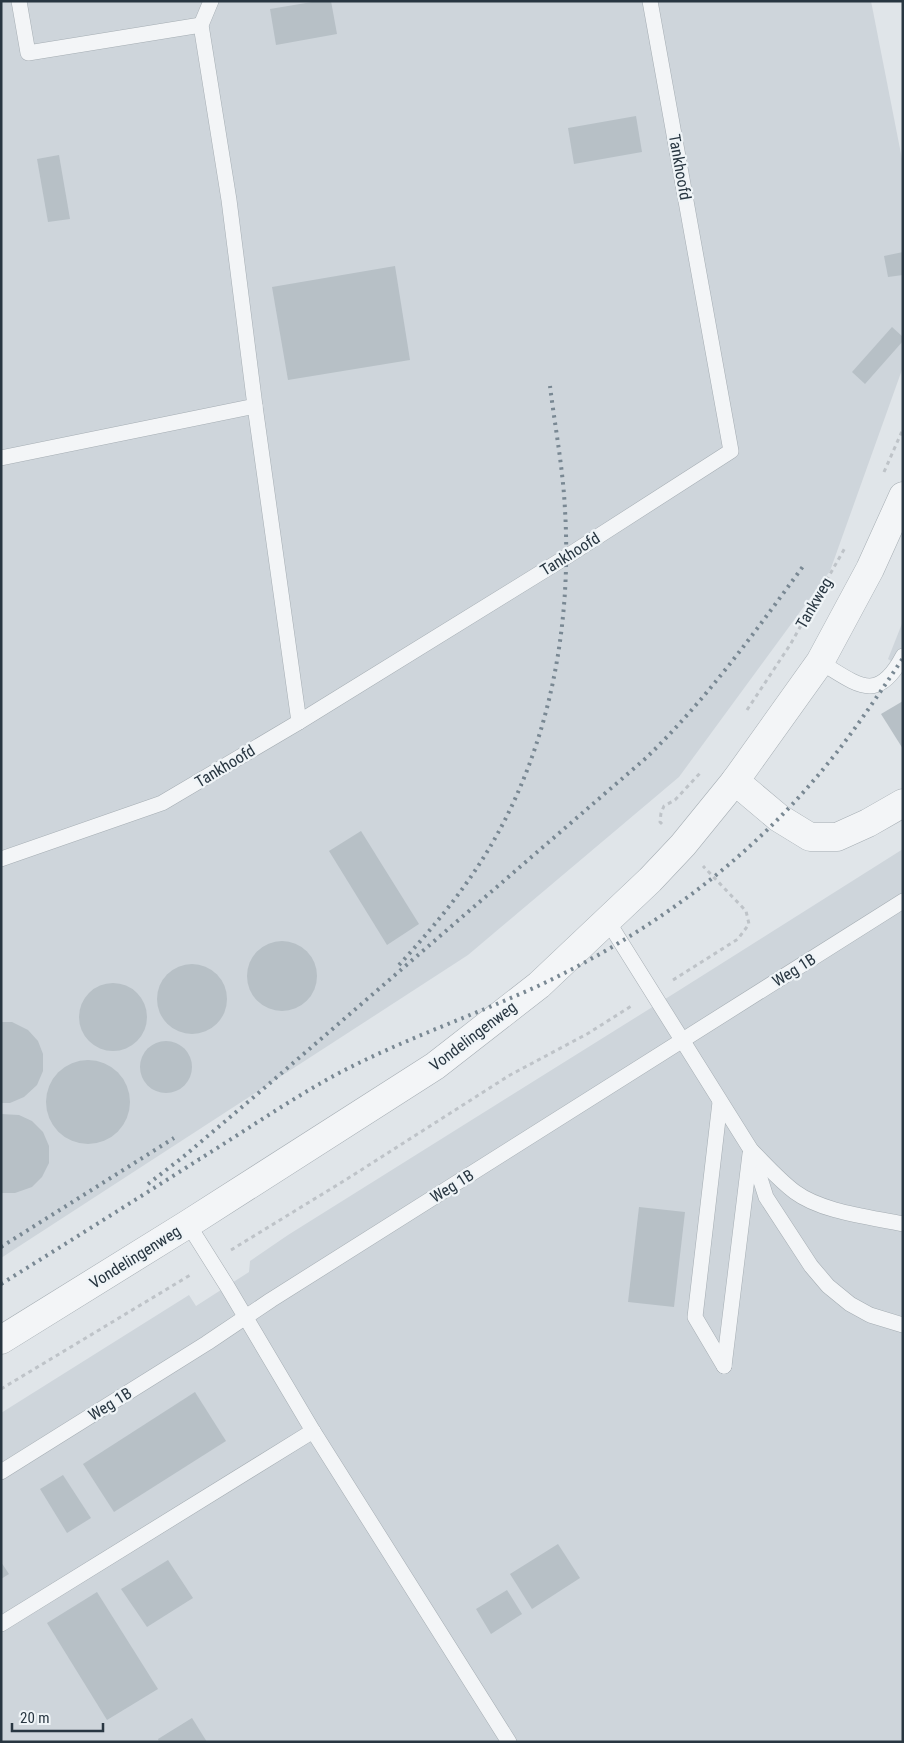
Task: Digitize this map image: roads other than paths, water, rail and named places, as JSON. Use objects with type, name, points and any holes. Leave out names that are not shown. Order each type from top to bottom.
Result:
[{"type":"street","name":"Tankweg","points":[[734,781],[820,662],[870,569],[903,496]]},
{"type":"street","points":[[734,781],[779,818],[810,837],[837,837],[868,823],[903,802]]},
{"type":"street","name":"Vondelingenweg","points":[[1,1340],[188,1224],[435,1066],[539,985],[650,880],[683,845],[734,781]]},
{"type":"lane","points":[[19,1],[28,53],[201,25]]},
{"type":"lane","points":[[211,1],[201,25],[229,200],[255,406],[299,722]]},
{"type":"lane","name":"Tankhoofd","points":[[1,859],[162,803],[299,722],[731,451],[650,1]]},
{"type":"lane","points":[[1,458],[255,406]]},
{"type":"lane","points":[[820,662],[857,684],[870,686],[880,684],[890,678],[903,656]]},
{"type":"lane","name":"Weg 1B","points":[[1,1472],[903,901]]},
{"type":"lane","points":[[607,920],[751,1150],[795,1191],[808,1200],[847,1212],[903,1224]]},
{"type":"lane","points":[[720,1102],[695,1317],[724,1366],[751,1150]]},
{"type":"lane","points":[[751,1150],[766,1198],[811,1266],[828,1286],[850,1304],[870,1315],[903,1325]]},
{"type":"lane","points":[[188,1224],[246,1317],[313,1431],[509,1742]]},
{"type":"lane","points":[[1,1624],[313,1431]]},
{"type":"railway","points":[[399,965],[446,911],[487,852],[508,813],[526,772],[541,730],[552,687],[560,643],[566,554],[563,479],[550,386]]},
{"type":"railway","points":[[148,1184],[255,1096],[646,758],[709,689],[804,565]]},
{"type":"railway","points":[[1,1284],[328,1079],[379,1053],[512,998],[577,967],[614,946],[687,898],[754,842],[814,780],[838,751],[903,658]]},
{"type":"railway","points":[[1,1247],[174,1138]]}]
